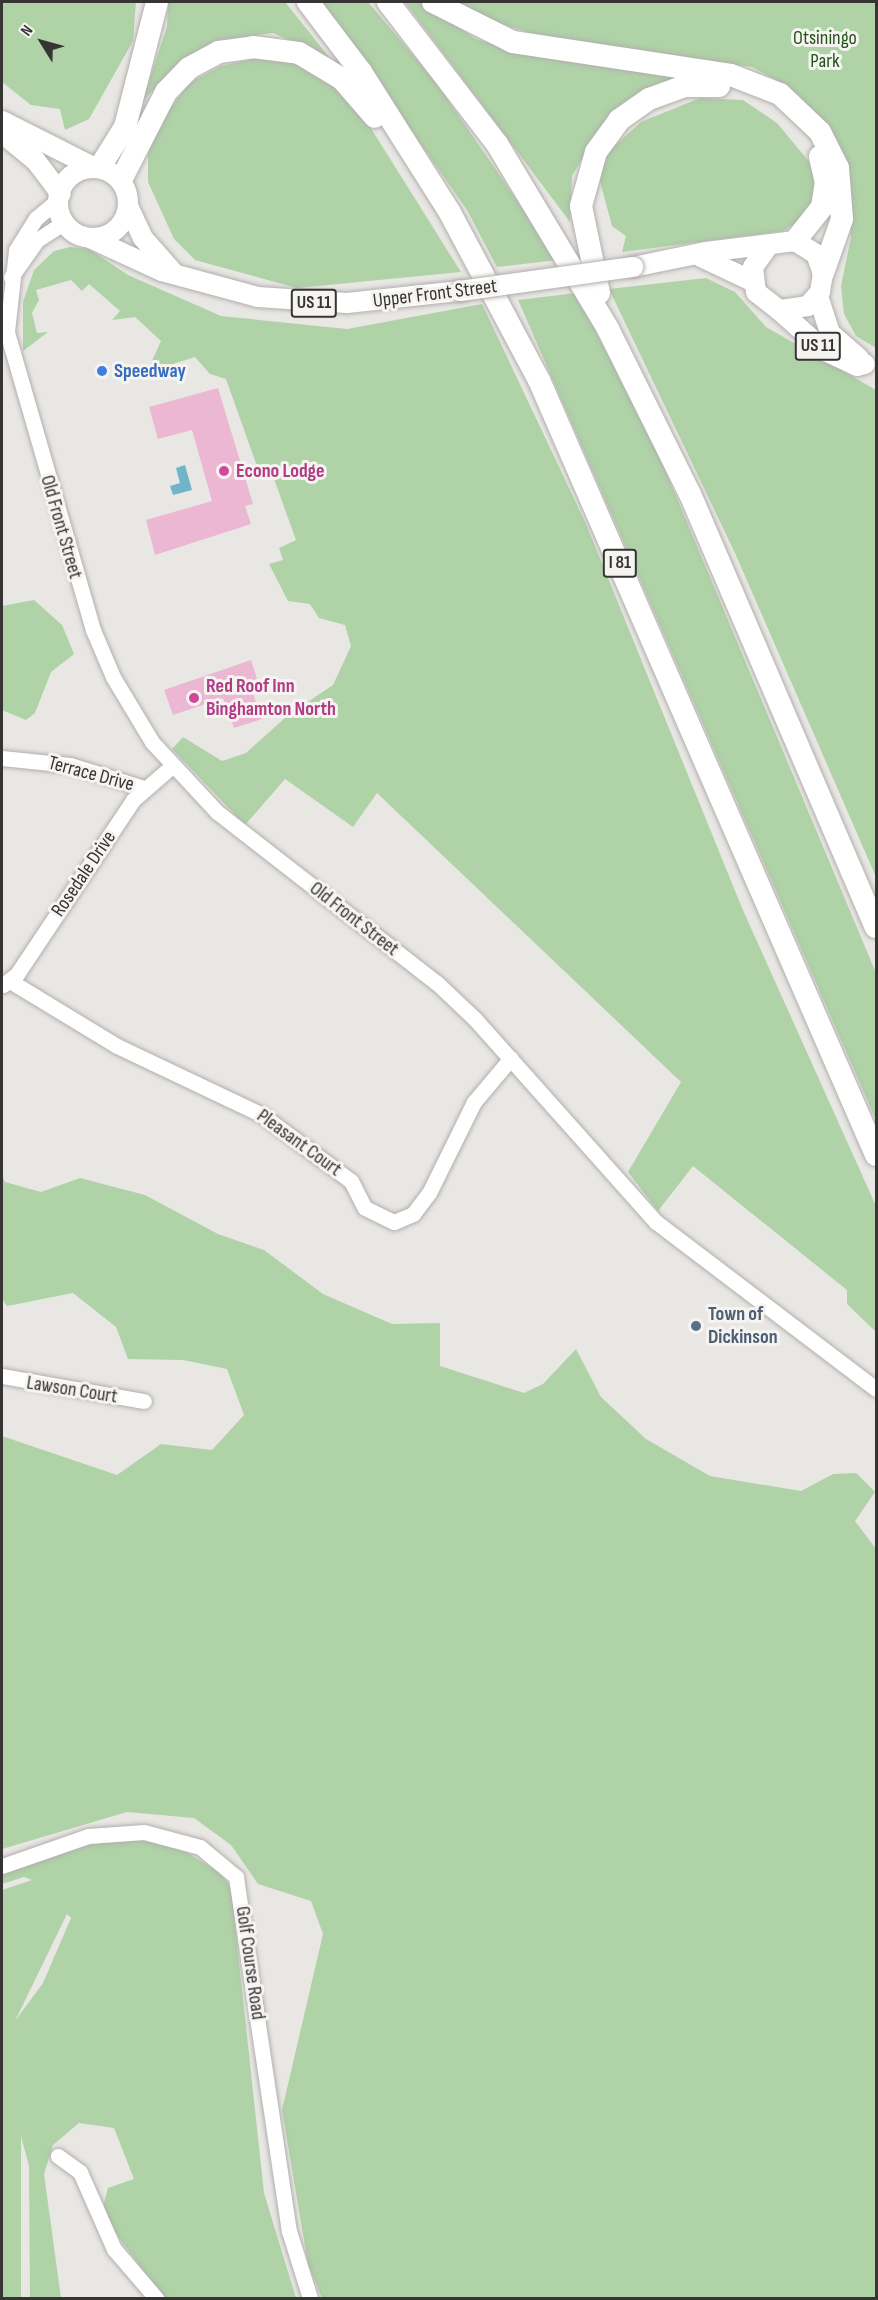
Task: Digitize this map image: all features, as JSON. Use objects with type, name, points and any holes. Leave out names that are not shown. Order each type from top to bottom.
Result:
[{"type":"highway","points":[[96,167],[125,127],[157,2]]},
{"type":"highway","name":"I 81","points":[[308,2],[427,176],[491,285],[557,418],[876,1155]]},
{"type":"highway","points":[[388,2],[497,144],[608,329],[690,494],[876,927]]},
{"type":"highway","points":[[433,2],[513,42],[731,75],[780,94],[820,132],[838,168],[842,219],[824,273]]},
{"type":"highway","points":[[122,178],[149,118],[176,80],[207,57],[253,47],[299,53],[342,80],[427,176]]},
{"type":"highway","points":[[608,329],[582,223],[583,186],[607,134],[649,99],[684,86],[724,87],[782,111],[821,157],[826,183],[818,216],[795,241]]},
{"type":"main road","points":[[2,121],[122,178]]},
{"type":"main road","points":[[2,133],[36,161],[60,196],[62,224]]},
{"type":"main road","points":[[60,196],[73,176],[96,167]]},
{"type":"main road","name":"Upper Front Street","points":[[122,178],[128,206],[142,238],[172,271]]},
{"type":"main road","points":[[92,239],[116,229],[128,206]]},
{"type":"main road","name":"Upper Front Street","points":[[62,224],[74,236],[92,239],[172,271],[234,292],[316,303],[378,302],[633,267],[795,241]]},
{"type":"main road","points":[[779,310],[802,309],[818,296],[824,273],[816,254],[795,241]]},
{"type":"main road","points":[[752,281],[755,260],[769,245]]},
{"type":"main road","name":"US 11","points":[[701,257],[752,281],[761,299],[779,310],[825,351],[857,366],[871,365]]},
{"type":"main road","name":"US 11","points":[[818,296],[830,333],[871,365]]},
{"type":"street","name":"Old Front Street","points":[[60,196],[22,237],[10,266],[11,278],[4,326],[93,630],[138,722],[172,766],[255,844],[437,983],[511,1058],[656,1222],[876,1389]]},
{"type":"street","points":[[11,278],[37,240],[62,224]]},
{"type":"street","name":"Terrace Drive","points":[[2,758],[70,765],[144,788]]},
{"type":"street","name":"Rosedale Drive","points":[[6,983],[144,788],[172,766]]},
{"type":"street","name":"Pleasant Court","points":[[6,983],[117,1046],[254,1110],[351,1181],[365,1208],[394,1222],[413,1214],[429,1193],[474,1102],[511,1058]]},
{"type":"street","name":"Lawson Court","points":[[2,1376],[144,1401]]},
{"type":"street","name":"Golf Course Road","points":[[2,1866],[88,1836],[144,1832],[200,1847],[236,1877],[289,2231],[310,2298]]},
{"type":"street","points":[[58,2156],[80,2172],[114,2249],[156,2298]]},
{"type":"green space","points":[[2,2],[136,2],[133,41],[89,119],[65,130],[60,109],[31,105],[2,82]]},
{"type":"green space","points":[[168,2],[285,2],[329,57],[273,33],[214,41],[179,62],[142,102],[167,27]]},
{"type":"green space","points":[[321,2],[368,2],[434,80],[558,260],[497,267],[467,210]]},
{"type":"green space","points":[[405,2],[420,2],[476,39],[529,55],[686,78],[600,128],[572,176],[570,222]]},
{"type":"green space","name":"Otsiningo Park","points":[[456,2],[876,2],[876,348],[856,336],[844,314],[841,286],[851,237],[843,156],[822,118],[787,86],[752,67],[562,42],[490,21]]},
{"type":"green space","points":[[256,58],[290,62],[324,77],[362,114],[461,272],[297,288],[195,260],[174,239],[148,182],[148,153],[159,124],[189,83],[221,66]]},
{"type":"green space","points":[[700,98],[743,100],[777,123],[811,164],[819,195],[807,216],[783,231],[622,252],[626,236],[612,226],[597,170],[609,151],[641,122]]},
{"type":"green space","points":[[70,247],[89,249],[128,275],[221,316],[347,329],[482,304],[586,524],[742,908],[876,1206],[876,1332],[847,1304],[847,1290],[693,1166],[658,1211],[628,1172],[681,1082],[377,793],[353,827],[285,779],[245,825],[172,749],[183,737],[222,761],[246,753],[287,716],[333,685],[351,646],[345,625],[319,618],[310,604],[288,601],[269,564],[283,560],[279,548],[296,540],[269,465],[258,469],[226,379],[210,374],[195,357],[147,372],[161,341],[135,317],[112,320],[120,311],[89,284],[82,291],[71,280],[36,290],[39,300],[32,313],[37,333],[48,332],[23,351],[23,302],[34,270],[54,251]]},
{"type":"green space","points":[[706,278],[735,292],[766,327],[876,390],[876,877],[735,553],[609,289]]},
{"type":"green space","points":[[576,293],[655,446],[876,973],[876,1120],[518,300]]},
{"type":"green space","points":[[34,600],[62,625],[74,654],[51,672],[35,713],[26,720],[2,710],[2,606]]},
{"type":"green space","points":[[2,1175],[5,1182],[41,1192],[80,1178],[145,1195],[218,1234],[264,1250],[323,1294],[392,1324],[440,1323],[440,1366],[524,1393],[543,1384],[576,1349],[601,1397],[646,1439],[710,1476],[801,1491],[833,1474],[856,1473],[875,1492],[855,1521],[876,1549],[876,2298],[322,2298],[308,2264],[282,2110],[323,1934],[311,1901],[258,1884],[231,1845],[194,1818],[127,1812],[2,1849],[2,1436],[117,1475],[161,1444],[212,1450],[244,1415],[227,1369],[183,1360],[128,1359],[116,1327],[73,1293],[7,1306],[2,1299]]},
{"type":"green space","points":[[136,1839],[183,1850],[220,1873],[231,1888],[264,2193],[296,2298],[164,2298],[101,2214],[108,2188],[134,2179],[114,2128],[79,2123],[53,2145],[44,2174],[61,2298],[30,2298],[29,2166],[21,2136],[21,2298],[2,2298],[2,1890],[32,1880],[24,1877],[2,1884],[2,1872],[68,1847]],"holes":[[[67,1914],[71,1918],[43,1983],[15,2021]]]},
{"type":"water","points":[[185,465],[192,490],[173,495],[170,486],[180,483],[176,468]]},
{"type":"building","name":"Econo Lodge","points":[[218,388],[253,504],[245,506],[251,524],[155,555],[146,520],[212,501],[192,430],[158,439],[149,407]]},
{"type":"building","name":"Red Roof Inn Binghamton North","points":[[251,660],[257,679],[249,682],[262,719],[234,728],[223,698],[173,715],[164,690]]},
{"type":"place","name":"Speedway","points":[[102,371]]},
{"type":"place","name":"Econo Lodge","points":[[224,471]]},
{"type":"place","name":"Red Roof Inn Binghamton North","points":[[194,698]]},
{"type":"place","name":"Town of Dickinson","points":[[696,1326]]}]
